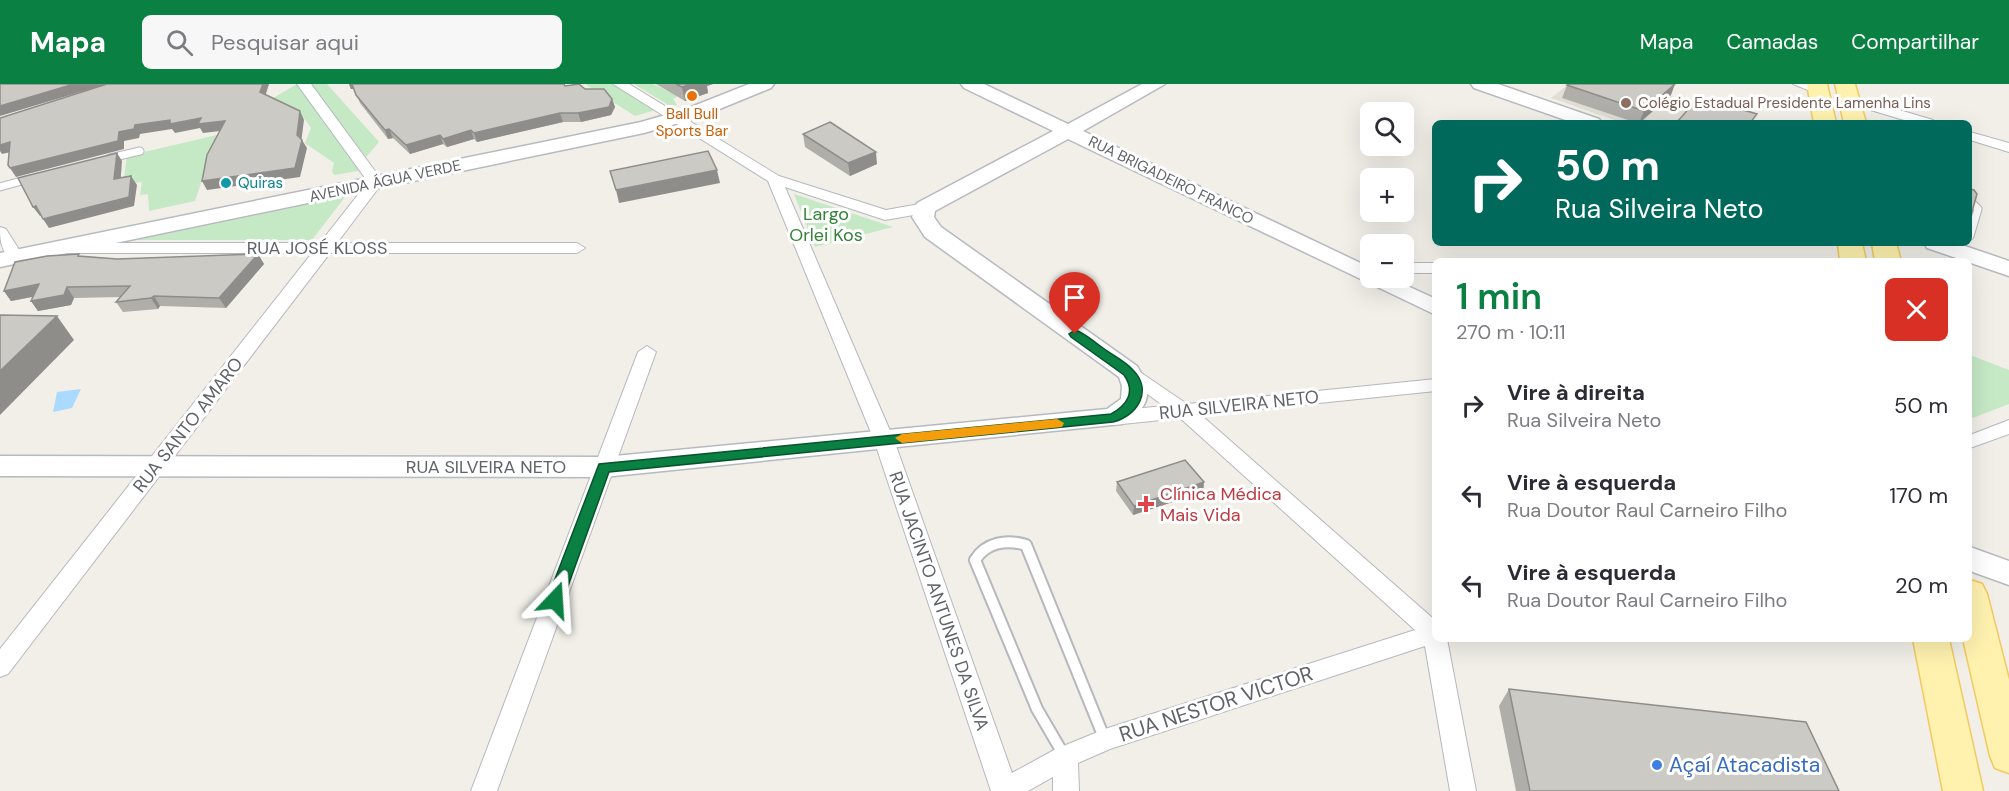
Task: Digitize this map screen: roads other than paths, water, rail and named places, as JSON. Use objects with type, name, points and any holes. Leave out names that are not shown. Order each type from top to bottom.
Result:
[{"type":"main road","name":"AVENIDA ÁGUA VERDE","points":[[8,258],[676,119],[765,84]]},
{"type":"main road","name":"RUA BRIGADEIRO FRANCO","points":[[970,84],[1360,269]]},
{"type":"main road","points":[[1113,418],[1126,411],[1134,402],[1137,392],[1135,382],[1128,372],[933,232],[923,217],[925,208],[1156,84]]},
{"type":"main road","points":[[1480,84],[1583,120]]},
{"type":"main road","points":[[1812,86],[1824,120]]},
{"type":"main road","points":[[1847,91],[1853,120]]},
{"type":"main road","points":[[1968,246],[2009,269]]},
{"type":"main road","name":"RUA BRIGADEIRO FRANCO","points":[[1397,288],[1432,306]]},
{"type":"main road","name":"RUA SILVEIRA NETO","points":[[0,466],[604,467],[1113,418]]},
{"type":"main road","points":[[1972,560],[2009,573]]},
{"type":"main road","points":[[1972,602],[2008,747]]},
{"type":"main road","points":[[1932,642],[1963,791]]},
{"type":"street","points":[[304,84],[376,182]]},
{"type":"street","points":[[620,84],[774,179],[875,213],[897,214],[925,208]]},
{"type":"street","points":[[1847,91],[1920,120]]},
{"type":"street","points":[[1972,137],[2009,148]]},
{"type":"street","name":"RUA JACINTO ANTUNES DA SILVA","points":[[774,179],[884,440],[1004,791]]},
{"type":"street","name":"RUA SANTO AMARO","points":[[0,667],[376,182]]},
{"type":"street","points":[[0,232],[8,258]]},
{"type":"street","name":"RUA JOSÉ KLOSS","points":[[57,248],[577,248]]},
{"type":"street","points":[[1414,268],[1432,268]]},
{"type":"street","points":[[484,791],[647,351]]},
{"type":"street","points":[[1128,372],[1184,411],[1432,630]]},
{"type":"street","name":"RUA SILVEIRA NETO","points":[[1113,418],[1432,385]]},
{"type":"street","points":[[1972,442],[2009,427]]},
{"type":"street","name":"RUA NESTOR VICTOR","points":[[1004,791],[1065,757],[1105,740],[1432,634]]},
{"type":"street","points":[[1437,642],[1462,791]]},
{"type":"street","points":[[1065,757],[1066,791]]},
{"type":"lane","points":[[105,159],[140,151]]},
{"type":"lane","points":[[0,187],[35,177]]},
{"type":"lane","points":[[1972,203],[1978,209],[1972,223]]},
{"type":"lane","points":[[1065,757],[1037,709],[975,560],[984,548],[1009,540],[1026,545],[1105,740]]},
{"type":"water","points":[[81,389],[72,408],[53,412],[57,392]]},
{"type":"place","name":"Ball Bull Sports Bar","points":[[692,96]]},
{"type":"place","name":"Colégio Estadual Presidente Lamenha Lins","points":[[1626,103]]},
{"type":"place","name":"Quiras","points":[[226,183]]},
{"type":"place","name":"Clínica Médica Mais Vida","points":[[1146,504]]},
{"type":"place","name":"Açaí Atacadista","points":[[1657,765]]},
{"type":"park label","name":"Largo Orlei Kos","points":[[826,224]]}]
